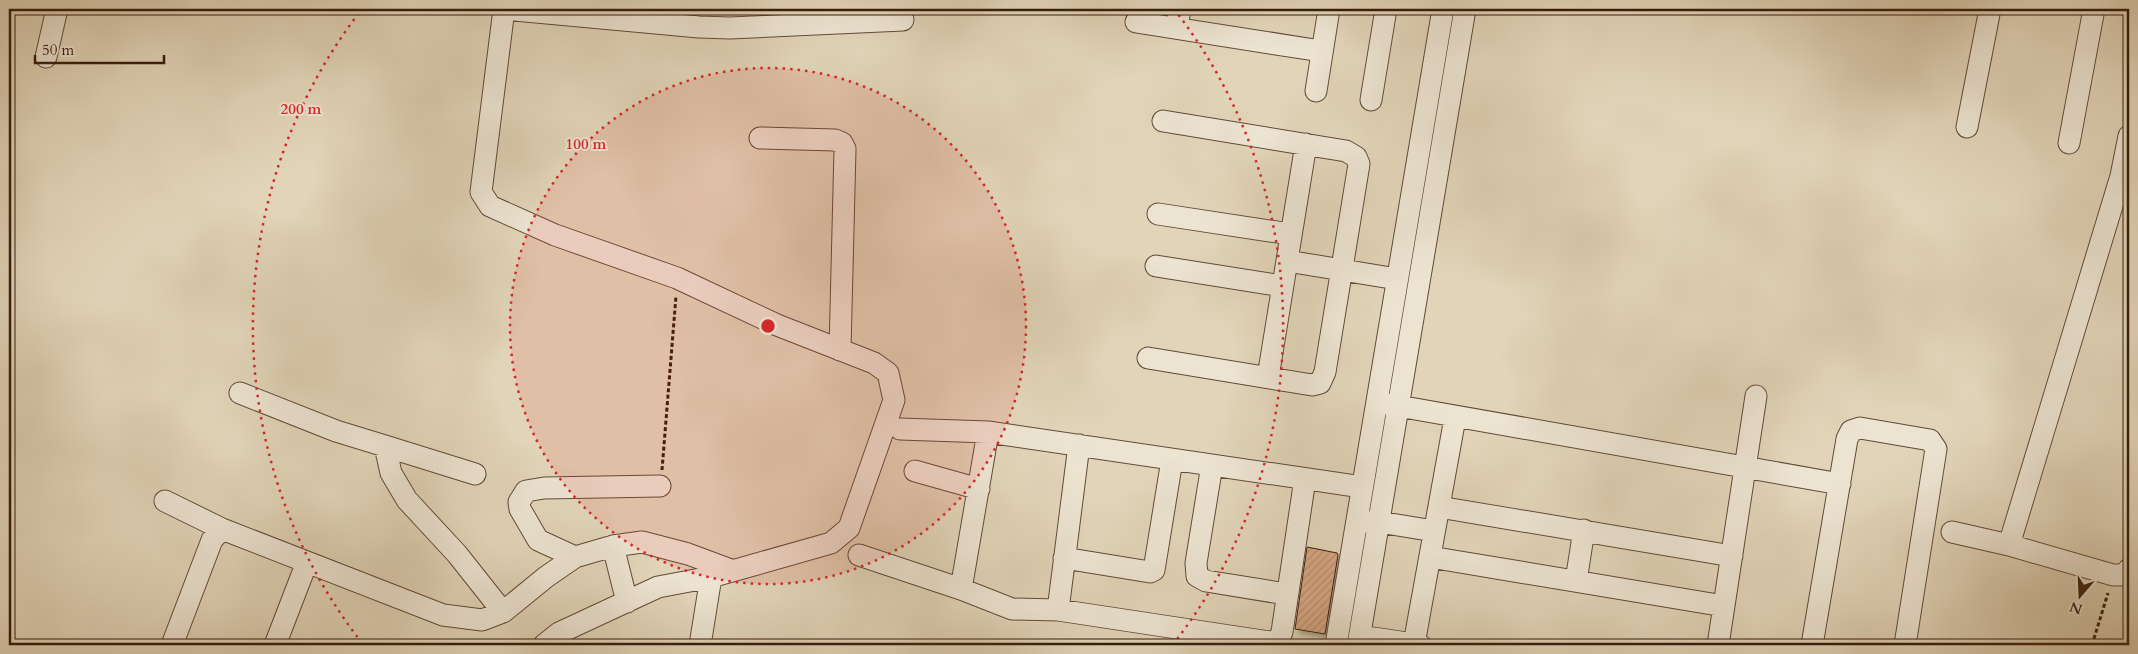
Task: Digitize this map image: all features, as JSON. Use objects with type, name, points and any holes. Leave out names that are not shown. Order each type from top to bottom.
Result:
[{"type":"street","points":[[46,57],[57,9]]},
{"type":"street","points":[[544,645],[559,633],[658,587],[721,574],[831,543],[849,528],[894,400],[888,372],[874,363],[777,325],[677,278],[555,235],[490,206],[484,200],[481,192],[504,9],[699,27],[903,20]]},
{"type":"street","points":[[1316,91],[1329,9]]},
{"type":"street","points":[[1371,100],[1386,9]]},
{"type":"street","points":[[1336,645],[1443,9]]},
{"type":"street","points":[[1455,418],[1434,532],[1417,645],[1359,640],[1465,9]]},
{"type":"street","points":[[1967,127],[1990,9]]},
{"type":"street","points":[[2069,143],[2094,9]]},
{"type":"street","points":[[1136,22],[1178,19],[1321,52]]},
{"type":"street","points":[[1148,358],[1312,385],[1322,381],[1343,270],[1358,160],[1346,151],[1164,120]]},
{"type":"street","points":[[2009,545],[2125,177],[2129,136]]},
{"type":"street","points":[[760,138],[835,140],[842,143],[845,149],[840,350]]},
{"type":"street","points":[[1268,377],[1306,144]]},
{"type":"street","points":[[1158,214],[1290,234]]},
{"type":"street","points":[[1287,261],[1397,279]]},
{"type":"street","points":[[1156,266],[1282,286]]},
{"type":"street","points":[[240,393],[336,430],[475,474]]},
{"type":"street","points":[[1718,645],[1747,468],[1756,396]]},
{"type":"street","points":[[1377,401],[1399,408],[1840,484]]},
{"type":"street","points":[[1812,645],[1847,439],[1855,428],[1925,438],[1935,444],[1936,453],[1905,645]]},
{"type":"street","points":[[900,429],[988,432],[1362,487]]},
{"type":"street","points":[[961,589],[988,432]]},
{"type":"street","points":[[1058,610],[1080,445]]},
{"type":"street","points":[[385,446],[391,473],[407,500],[457,554],[503,612]]},
{"type":"street","points":[[1064,558],[1150,572],[1154,570],[1172,460]]},
{"type":"street","points":[[1212,465],[1196,563],[1197,576],[1206,582],[1286,594]]},
{"type":"street","points":[[915,471],[979,489]]},
{"type":"street","points":[[859,555],[961,589],[1012,609],[1058,610],[1269,642],[1278,641],[1282,632],[1286,594],[1305,479]]},
{"type":"street","points":[[575,557],[538,540],[520,509],[519,502],[526,491],[544,488],[660,486]]},
{"type":"street","points":[[165,501],[222,529],[443,615],[482,620],[503,612],[546,577],[575,557],[614,546],[642,542],[688,554],[721,574]]},
{"type":"street","points":[[1439,507],[1732,556]]},
{"type":"street","points":[[1356,522],[1379,522],[1434,532]]},
{"type":"street","points":[[172,645],[212,540],[222,529]]},
{"type":"street","points":[[1576,581],[1584,530]]},
{"type":"street","points":[[1952,532],[2121,572]]},
{"type":"street","points":[[614,546],[626,602]]},
{"type":"street","points":[[1430,557],[1724,606]]},
{"type":"street","points":[[275,645],[307,562]]},
{"type":"street","points":[[700,645],[721,574]]},
{"type":"path","points":[[660,486],[677,278]]},
{"type":"path","points":[[2092,645],[2121,572]]},
{"type":"building","points":[[1307,547],[1337,553],[1338,555],[1325,634],[1295,629]]}]
